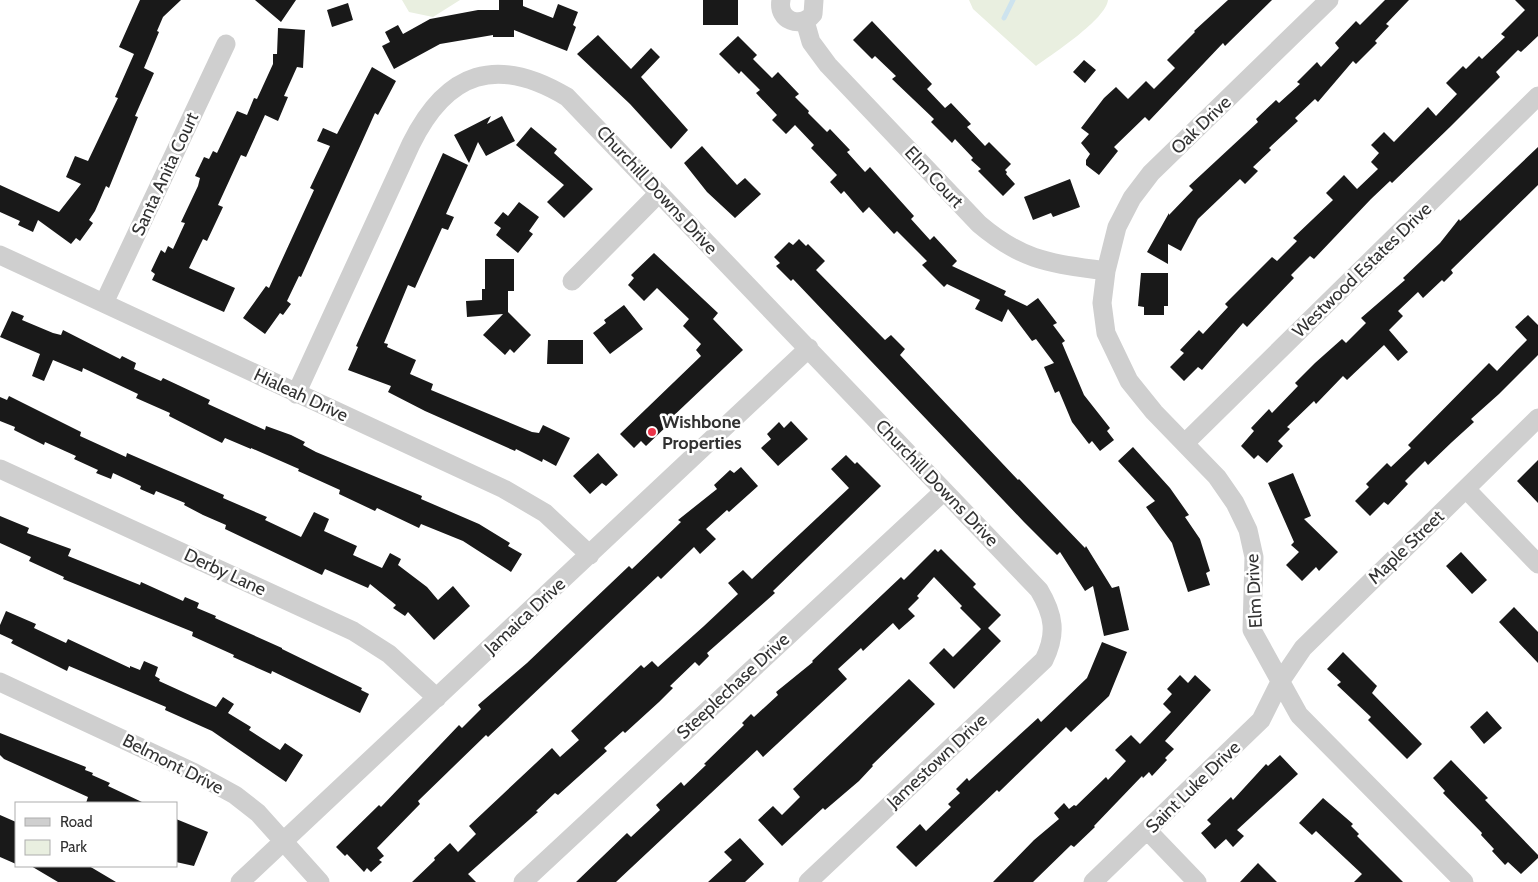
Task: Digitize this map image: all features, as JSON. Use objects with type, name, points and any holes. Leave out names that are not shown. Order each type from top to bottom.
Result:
[{"type":"street","points":[[782,0],[781,10],[788,20],[799,23],[805,21],[813,14],[814,0]]},
{"type":"street","name":"Oak Drive","points":[[1106,271],[1117,227],[1132,198],[1151,173],[1329,0]]},
{"type":"street","name":"Elm Court","points":[[805,21],[811,42],[828,65],[979,224],[1001,243],[1022,254],[1051,263],[1106,271]]},
{"type":"street","name":"Santa Anita Court","points":[[104,303],[226,44]]},
{"type":"street","name":"Churchill Downs Drive","points":[[296,394],[422,122],[443,96],[456,87],[476,78],[494,74],[518,74],[544,83],[574,103],[1039,590],[1051,612],[1053,631]]},
{"type":"street","name":"Westwood Estates Drive","points":[[1185,443],[1538,96]]},
{"type":"street","points":[[572,282],[659,194]]},
{"type":"street","name":"Hialeah Drive","points":[[0,255],[504,489],[545,513],[590,555]]},
{"type":"street","name":"Elm Drive","points":[[1106,271],[1102,303],[1106,333],[1129,381],[1154,412],[1217,477],[1235,503],[1248,530],[1254,557],[1252,630],[1299,715],[1464,882]]},
{"type":"street","name":"Jamaica Drive","points":[[240,882],[809,348]]},
{"type":"street","name":"Maple Street","points":[[1280,682],[1303,648],[1538,418]]},
{"type":"street","name":"Derby Lane","points":[[0,469],[353,631],[389,654],[437,698]]},
{"type":"street","points":[[1466,489],[1538,564]]},
{"type":"street","name":"Steeplechase Drive","points":[[523,882],[944,491]]},
{"type":"street","name":"Jamestown Drive","points":[[808,882],[1044,660],[1051,646],[1053,631]]},
{"type":"street","name":"Belmont Drive","points":[[0,682],[193,772],[236,795],[258,813],[320,882]]},
{"type":"street","name":"Saint Luke Drive","points":[[1093,882],[1261,720],[1280,682]]},
{"type":"street","points":[[1148,831],[1197,882]]},
{"type":"green space","points":[[402,0],[460,0],[433,17],[409,12]]},
{"type":"green space","points":[[969,0],[1108,0],[1105,8],[1089,26],[1036,66],[973,9]]},
{"type":"building","points":[[140,0],[181,0],[163,17],[157,31],[159,32],[144,68],[154,73],[135,116],[138,117],[109,188],[106,186],[89,220],[93,223],[80,241],[76,238],[71,244],[38,220],[33,232],[18,225],[20,221],[0,212],[0,185],[59,212],[81,184],[66,177],[75,156],[88,161],[118,98],[115,97],[134,54],[119,47]]},
{"type":"building","points":[[255,0],[296,0],[281,22]]},
{"type":"building","points":[[499,0],[523,0],[523,6],[553,18],[558,4],[578,12],[573,25],[576,27],[567,51],[514,30],[514,37],[493,37],[493,35],[440,44],[394,69],[382,46],[390,42],[385,32],[398,25],[403,34],[430,19],[478,10],[499,10]]},
{"type":"building","points":[[703,0],[738,0],[738,25],[703,25]]},
{"type":"building","points":[[1228,0],[1272,0],[1225,46],[1223,43],[1149,121],[1145,117],[1114,147],[1118,151],[1099,175],[1086,165],[1086,160],[1090,154],[1081,143],[1089,134],[1081,128],[1104,98],[1116,87],[1128,99],[1146,81],[1154,89],[1175,68],[1167,60],[1194,31]]},
{"type":"building","points":[[1385,0],[1409,0],[1386,24],[1389,26],[1375,41],[1377,43],[1356,64],[1353,61],[1318,102],[1315,99],[1295,118],[1298,121],[1269,148],[1271,150],[1253,167],[1258,171],[1245,184],[1240,179],[1198,219],[1181,251],[1168,244],[1168,264],[1147,252],[1169,213],[1169,215],[1193,190],[1189,186],[1258,122],[1256,119],[1276,100],[1279,103],[1300,84],[1297,82],[1317,62],[1321,67],[1339,48],[1335,43],[1356,21],[1360,25]]},
{"type":"building","points":[[1515,0],[1538,0],[1538,36],[1521,52],[1518,50],[1496,72],[1500,77],[1392,183],[1390,181],[1371,199],[1314,259],[1310,256],[1291,275],[1294,278],[1247,327],[1243,323],[1202,370],[1198,367],[1184,381],[1170,367],[1184,353],[1180,350],[1199,330],[1203,334],[1228,307],[1225,304],[1272,257],[1277,261],[1297,241],[1293,238],[1333,200],[1326,193],[1344,175],[1357,189],[1378,169],[1371,162],[1379,153],[1371,145],[1384,132],[1394,142],[1428,107],[1436,116],[1457,94],[1446,83],[1463,66],[1466,69],[1479,56],[1482,59],[1505,37],[1501,34],[1525,10]]},
{"type":"building","points":[[348,3],[353,20],[332,27],[327,10]]},
{"type":"building","points":[[872,21],[932,84],[927,89],[945,108],[951,103],[971,124],[967,127],[985,146],[989,142],[1011,164],[1005,170],[1006,174],[1015,184],[1003,196],[978,171],[981,169],[971,160],[973,158],[955,139],[952,143],[931,122],[934,119],[892,79],[896,76],[875,56],[872,59],[853,40]]},
{"type":"building","points":[[278,28],[305,30],[303,68],[297,67],[284,96],[288,97],[278,121],[265,115],[246,157],[241,155],[218,205],[223,207],[207,241],[203,239],[189,268],[235,288],[224,312],[152,280],[155,274],[151,271],[161,250],[165,253],[168,246],[173,249],[185,223],[181,222],[198,186],[200,178],[195,176],[204,157],[209,159],[213,151],[217,153],[237,111],[247,115],[254,98],[257,99],[273,64],[273,54],[277,54]]},
{"type":"building","points":[[598,35],[631,69],[651,48],[660,57],[641,77],[688,130],[671,149],[630,104],[577,54]]},
{"type":"building","points":[[738,36],[757,55],[753,59],[772,78],[778,72],[799,94],[795,97],[809,111],[808,113],[827,132],[830,129],[850,150],[847,152],[865,172],[870,167],[914,216],[911,219],[930,240],[934,236],[957,261],[952,266],[1006,291],[1004,295],[1027,306],[1038,298],[1057,323],[1053,325],[1065,341],[1062,343],[1084,395],[1110,428],[1107,431],[1114,440],[1100,451],[1092,441],[1089,444],[1072,422],[1059,391],[1055,393],[1044,367],[1054,363],[1036,339],[1032,341],[1008,309],[1002,322],[975,309],[980,300],[947,284],[944,287],[922,265],[927,261],[897,231],[894,234],[869,207],[863,213],[844,191],[841,194],[830,182],[837,175],[811,148],[814,145],[795,125],[786,134],[772,120],[777,115],[756,93],[760,90],[741,71],[739,74],[719,54]]},
{"type":"building","points":[[1084,60],[1096,70],[1085,83],[1073,72]]},
{"type":"building","points":[[372,67],[396,81],[378,115],[375,113],[301,277],[299,276],[287,301],[291,304],[283,315],[280,313],[265,334],[243,318],[266,286],[269,288],[314,190],[310,188],[330,146],[317,141],[323,128],[337,134]]},
{"type":"building","points":[[491,116],[487,124],[502,116],[515,141],[486,156],[478,142],[469,163],[454,135]]},
{"type":"building","points":[[531,127],[557,149],[554,153],[593,189],[564,218],[547,202],[564,185],[516,145]]},
{"type":"building","points":[[702,146],[737,185],[745,178],[761,194],[735,218],[707,192],[684,163]]},
{"type":"building","points":[[1538,147],[1538,185],[1451,270],[1453,273],[1444,282],[1442,280],[1423,298],[1418,292],[1398,311],[1403,316],[1389,330],[1408,352],[1398,361],[1384,345],[1347,380],[1343,376],[1316,404],[1314,401],[1287,427],[1290,429],[1278,441],[1283,446],[1267,463],[1258,455],[1254,459],[1241,446],[1254,431],[1251,428],[1269,409],[1272,413],[1298,386],[1295,383],[1315,363],[1342,339],[1346,343],[1366,323],[1361,318],[1405,280],[1403,278],[1440,243],[1459,219],[1460,221]]},
{"type":"building","points":[[443,153],[468,165],[446,214],[454,217],[448,230],[442,228],[415,288],[408,285],[384,343],[388,344],[387,347],[416,360],[410,374],[433,384],[431,390],[532,432],[539,433],[543,425],[570,438],[556,466],[543,459],[542,462],[516,449],[515,451],[425,411],[388,392],[391,386],[348,370],[358,347],[356,346]]},
{"type":"building","points":[[1070,179],[1080,207],[1053,217],[1051,213],[1033,220],[1024,197]]},
{"type":"building","points":[[519,202],[539,217],[529,231],[533,234],[518,253],[496,235],[501,228],[494,223],[503,212],[508,216]]},
{"type":"building","points":[[799,239],[806,246],[808,244],[825,261],[816,270],[885,340],[891,335],[905,349],[900,355],[1018,480],[1085,548],[1086,546],[1112,588],[1119,586],[1129,630],[1104,636],[1093,586],[1085,591],[1060,552],[1057,555],[1024,522],[793,279],[791,281],[776,266],[780,263],[774,257],[789,242],[793,245]]},
{"type":"building","points":[[654,253],[718,313],[713,319],[743,350],[668,421],[670,423],[646,446],[641,441],[634,448],[620,434],[701,356],[696,350],[701,344],[683,326],[689,319],[657,288],[644,301],[628,285],[634,278],[631,275]]},
{"type":"building","points":[[485,259],[514,259],[514,291],[508,291],[508,312],[531,335],[514,353],[510,349],[505,355],[483,335],[503,314],[467,317],[466,301],[482,300],[482,289],[485,289]]},
{"type":"building","points":[[1141,273],[1168,273],[1168,306],[1164,306],[1164,315],[1144,315],[1144,307],[1138,306]]},
{"type":"building","points":[[624,305],[643,329],[610,354],[593,333],[606,323],[604,320]]},
{"type":"building","points":[[12,311],[24,316],[22,320],[53,333],[61,335],[63,330],[120,359],[122,356],[136,363],[134,369],[161,381],[163,378],[210,400],[208,404],[265,430],[266,426],[291,435],[305,442],[303,445],[316,452],[422,496],[421,499],[479,524],[510,543],[508,546],[522,554],[511,572],[463,541],[421,524],[419,528],[377,508],[375,511],[339,494],[340,490],[298,471],[299,469],[251,448],[225,438],[222,443],[169,416],[170,413],[136,398],[138,394],[83,368],[82,372],[53,360],[44,381],[32,376],[40,354],[0,337]]},
{"type":"building","points":[[1528,315],[1538,325],[1538,355],[1471,419],[1474,422],[1428,465],[1425,461],[1405,481],[1408,484],[1388,505],[1384,502],[1370,516],[1355,501],[1369,487],[1366,484],[1387,463],[1391,467],[1411,448],[1408,445],[1489,363],[1497,371],[1527,340],[1515,327]]},
{"type":"building","points":[[548,340],[583,340],[583,364],[547,364]]},
{"type":"building","points":[[9,396],[81,432],[80,436],[126,457],[127,453],[224,495],[223,498],[267,517],[265,520],[301,537],[314,512],[329,519],[324,531],[357,546],[353,555],[382,568],[390,553],[401,559],[398,565],[427,587],[438,600],[453,586],[470,606],[434,640],[408,612],[405,616],[393,608],[396,605],[370,584],[368,588],[325,569],[322,575],[225,529],[226,525],[184,505],[185,503],[156,491],[154,495],[140,489],[141,486],[113,473],[111,479],[96,473],[98,470],[74,459],[76,456],[45,442],[44,445],[14,430],[15,427],[0,421],[0,397],[7,400]]},
{"type":"building","points":[[791,421],[808,439],[778,466],[761,448],[771,439],[767,434],[779,422],[784,428]]},
{"type":"building","points":[[1133,447],[1170,488],[1189,515],[1185,517],[1200,539],[1210,571],[1206,573],[1210,585],[1188,592],[1172,543],[1146,507],[1155,501],[1118,461]]},
{"type":"building","points":[[598,453],[618,475],[606,486],[602,483],[590,494],[573,476]]},
{"type":"building","points":[[846,455],[855,464],[857,462],[881,486],[773,591],[775,593],[707,653],[709,656],[699,666],[695,662],[670,686],[673,688],[659,702],[625,733],[623,731],[604,748],[607,751],[558,795],[555,793],[536,811],[538,812],[468,874],[476,882],[412,882],[450,843],[458,852],[476,834],[469,826],[552,748],[560,757],[579,740],[571,731],[641,665],[644,668],[652,661],[658,667],[738,594],[728,583],[743,570],[752,579],[849,488],[831,469]]},
{"type":"building","points":[[1538,460],[1538,503],[1517,481]]},
{"type":"building","points":[[741,467],[758,486],[729,512],[727,510],[706,529],[716,539],[700,554],[694,547],[661,579],[658,576],[488,737],[486,735],[418,801],[420,804],[377,848],[384,856],[379,860],[382,862],[371,872],[367,868],[364,872],[347,854],[345,856],[336,847],[379,805],[381,807],[459,725],[462,728],[481,709],[478,705],[527,663],[629,566],[632,569],[681,522],[678,520],[717,489],[714,485],[730,470],[734,473]]},
{"type":"building","points":[[1293,473],[1311,516],[1304,519],[1338,552],[1319,571],[1316,567],[1302,581],[1286,565],[1299,552],[1291,545],[1294,542],[1268,483]]},
{"type":"building","points":[[0,516],[29,528],[27,533],[71,549],[68,556],[140,585],[141,582],[183,601],[185,597],[199,603],[197,608],[216,616],[215,618],[282,648],[362,688],[361,690],[369,694],[360,713],[272,671],[271,674],[233,657],[234,655],[192,636],[193,632],[63,579],[64,577],[29,561],[31,557],[0,543]]},
{"type":"building","points":[[935,549],[938,552],[941,549],[976,584],[973,587],[1001,615],[988,628],[1001,641],[954,689],[929,663],[944,648],[953,657],[981,629],[934,577],[917,596],[919,598],[908,609],[915,616],[899,630],[893,623],[863,651],[861,648],[838,669],[847,679],[763,757],[757,750],[616,882],[576,882],[627,833],[631,837],[660,810],[656,805],[681,782],[684,786],[706,765],[704,764],[744,725],[742,723],[751,714],[754,717],[778,695],[776,692],[813,662],[901,577],[904,580]]},
{"type":"building","points":[[1461,552],[1487,580],[1472,594],[1446,566]]},
{"type":"building","points":[[1514,607],[1538,632],[1538,663],[1499,622]]},
{"type":"building","points":[[6,611],[36,624],[34,628],[66,643],[68,639],[130,668],[130,666],[140,670],[144,661],[158,667],[155,676],[160,679],[159,681],[216,707],[223,697],[234,704],[228,713],[251,727],[249,730],[280,750],[285,743],[303,755],[286,782],[212,731],[165,710],[166,707],[69,666],[67,671],[11,643],[13,640],[0,634],[0,625]]},
{"type":"building","points":[[1102,642],[1127,652],[1109,696],[1071,732],[1066,727],[999,792],[997,790],[916,867],[896,847],[920,824],[926,831],[951,807],[948,804],[960,793],[956,789],[967,778],[969,781],[1038,718],[1041,722],[1087,678]]},
{"type":"building","points":[[1343,652],[1377,686],[1372,693],[1422,744],[1407,759],[1368,720],[1371,717],[1337,685],[1341,682],[1327,669]]},
{"type":"building","points":[[1180,675],[1188,683],[1195,675],[1211,690],[1165,741],[1174,749],[1165,758],[1167,760],[1152,776],[1149,772],[1143,778],[1142,776],[1095,827],[1074,847],[1071,845],[1033,882],[993,882],[1034,840],[1059,819],[1054,813],[1064,803],[1069,809],[1074,805],[1076,806],[1106,777],[1108,780],[1126,761],[1115,750],[1131,735],[1140,744],[1171,712],[1163,704],[1172,694],[1167,689]]},
{"type":"building","points":[[909,679],[935,704],[872,765],[859,781],[825,810],[823,808],[782,846],[758,820],[773,806],[782,815],[800,797],[793,789]]},
{"type":"building","points":[[1487,711],[1502,728],[1484,744],[1470,727]]},
{"type":"building","points":[[0,733],[86,767],[85,770],[93,773],[92,775],[110,783],[108,786],[142,802],[86,802],[88,797],[4,759],[0,755]]},
{"type":"building","points":[[1280,755],[1298,774],[1237,830],[1244,836],[1233,847],[1226,839],[1215,849],[1201,833],[1211,824],[1207,820],[1231,797],[1233,800],[1266,764],[1268,766]]},
{"type":"building","points":[[1451,760],[1488,798],[1485,800],[1538,855],[1538,858],[1521,874],[1508,862],[1505,865],[1492,851],[1494,849],[1481,835],[1482,833],[1443,793],[1445,791],[1433,778]]},
{"type":"building","points":[[1323,798],[1353,824],[1351,826],[1359,834],[1357,836],[1403,882],[1354,882],[1362,874],[1316,831],[1312,835],[1299,823]]},
{"type":"building","points":[[0,815],[15,822],[15,864],[0,857]]},
{"type":"building","points":[[178,820],[208,832],[194,866],[178,862]]},
{"type":"building","points":[[740,838],[764,864],[745,882],[708,882],[732,860],[724,852]]},
{"type":"building","points":[[1258,863],[1277,882],[1240,882]]},
{"type":"building","points":[[33,867],[91,867],[116,882],[58,882]]},
{"type":"waterway","points":[[1004,18],[1013,0]]},
{"type":"place","name":"Wishbone Properties","points":[[652,432]]}]
